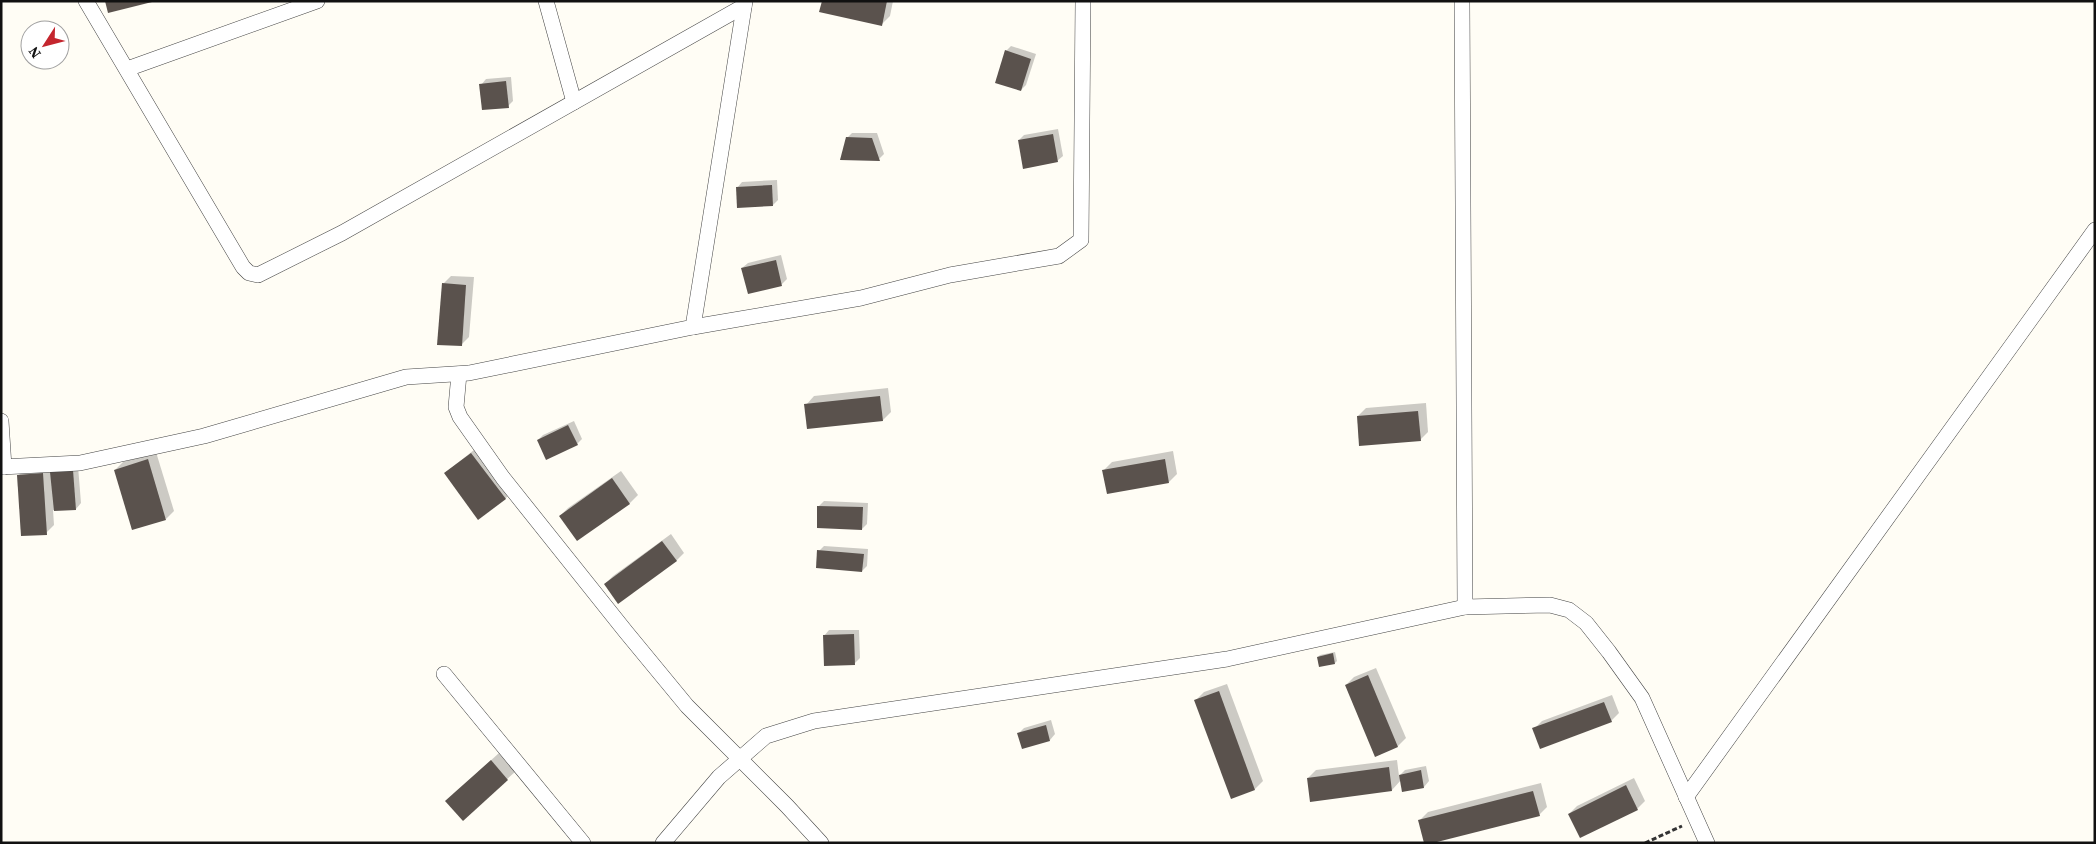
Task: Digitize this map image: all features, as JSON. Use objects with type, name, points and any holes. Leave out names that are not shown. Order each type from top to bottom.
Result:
[{"type":"street","points":[[86,1],[242,266],[249,273],[258,276],[342,233],[745,4]]},
{"type":"street","points":[[127,69],[317,1]]},
{"type":"street","points":[[546,1],[574,102]]},
{"type":"street","points":[[1,421],[3,467],[80,463],[204,436],[406,378],[459,374],[693,327],[861,298],[950,275],[1059,256],[1080,240],[1083,1]]},
{"type":"street","points":[[1462,1],[1466,607]]},
{"type":"street","points":[[693,327],[745,4]]},
{"type":"street","points":[[1686,797],[2095,230]]},
{"type":"street","points":[[459,374],[456,407],[470,433],[503,478],[687,706],[738,759],[788,806],[821,843]]},
{"type":"street","points":[[663,843],[699,799],[738,759],[766,736],[814,721],[1227,659],[1466,607],[1550,605],[1569,610],[1586,623],[1610,652],[1642,698],[1707,843]]},
{"type":"street","points":[[444,674],[583,843]]},
{"type":"path","points":[[1645,843],[1696,819]]},
{"type":"building","points":[[105,1],[152,1],[152,2],[108,13]]},
{"type":"building","points":[[822,1],[887,1],[882,26],[819,12]]},
{"type":"building","points":[[1005,50],[1031,59],[1021,91],[995,83]]},
{"type":"building","points":[[506,81],[509,108],[482,110],[479,84]]},
{"type":"building","points":[[1053,134],[1058,162],[1023,169],[1018,140]]},
{"type":"building","points":[[846,137],[872,138],[880,161],[840,160]]},
{"type":"building","points":[[772,185],[773,206],[737,208],[736,187]]},
{"type":"building","points":[[776,260],[782,286],[748,294],[741,268]]},
{"type":"building","points":[[442,283],[466,285],[462,346],[437,345]]},
{"type":"building","points":[[880,396],[883,421],[807,429],[804,404]]},
{"type":"building","points":[[1418,411],[1421,441],[1359,446],[1357,416]]},
{"type":"building","points":[[568,425],[578,445],[546,460],[537,440]]},
{"type":"building","points":[[471,453],[506,499],[478,520],[444,473]]},
{"type":"building","points":[[148,459],[166,520],[132,530],[114,470]]},
{"type":"building","points":[[1165,459],[1169,483],[1107,494],[1102,470]]},
{"type":"building","points":[[73,470],[76,510],[54,511],[50,472]]},
{"type":"building","points":[[43,473],[47,535],[21,536],[17,475]]},
{"type":"building","points":[[612,478],[630,504],[577,541],[559,516]]},
{"type":"building","points":[[817,506],[863,507],[862,530],[817,528]]},
{"type":"building","points":[[662,541],[677,561],[618,604],[604,584]]},
{"type":"building","points":[[817,550],[864,554],[862,572],[816,568]]},
{"type":"building","points":[[854,634],[855,665],[824,666],[823,635]]},
{"type":"building","points":[[1333,653],[1335,664],[1319,667],[1317,657]]},
{"type":"building","points":[[1368,675],[1398,747],[1375,757],[1345,685]]},
{"type":"building","points":[[1219,691],[1255,790],[1231,799],[1194,700]]},
{"type":"building","points":[[1604,702],[1612,722],[1540,749],[1532,728]]},
{"type":"building","points":[[1046,725],[1050,741],[1022,749],[1017,733]]},
{"type":"building","points":[[491,760],[508,780],[463,821],[445,801]]},
{"type":"building","points":[[1389,767],[1392,791],[1310,802],[1307,778]]},
{"type":"building","points":[[1421,770],[1424,788],[1402,792],[1399,775]]},
{"type":"building","points":[[1626,785],[1638,810],[1580,838],[1568,814]]},
{"type":"building","points":[[1533,791],[1540,816],[1433,843],[1424,843],[1418,820]]}]
